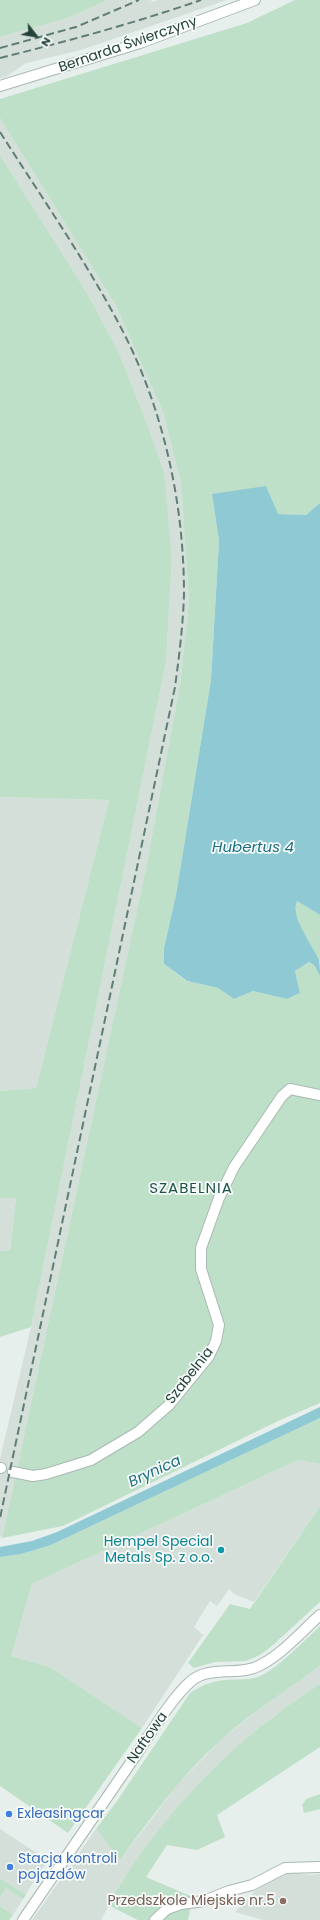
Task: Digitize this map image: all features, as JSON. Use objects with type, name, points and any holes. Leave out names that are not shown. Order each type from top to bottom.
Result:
[{"type":"street","name":"Bernarda Świerczyny","points":[[0,86],[140,44],[255,0]]},
{"type":"street","name":"Szabelnia","points":[[13,1472],[33,1476],[46,1474],[91,1460],[138,1432],[169,1405],[196,1374],[209,1356],[216,1341],[219,1325],[201,1269],[201,1248],[219,1198],[234,1167],[282,1096],[290,1089],[320,1095]]},
{"type":"street","name":"Naftowa","points":[[23,1920],[158,1723],[190,1681],[202,1675],[215,1672],[244,1670],[261,1665],[275,1656],[320,1615]]},
{"type":"street","points":[[155,1920],[167,1909],[180,1904],[204,1901],[229,1891],[252,1885],[285,1868],[308,1869],[320,1867]]},
{"type":"shaded area","points":[[108,0],[153,0],[148,3],[158,0],[227,0],[81,50],[26,63],[6,77],[0,78],[0,37],[68,18]]},
{"type":"shaded area","points":[[0,118],[115,304],[163,412],[181,484],[189,601],[180,685],[145,873],[2,1538],[0,1536],[0,1459],[31,1327],[166,662],[172,559],[146,421],[119,353],[87,293],[0,155]]},
{"type":"shaded area","points":[[0,797],[109,800],[36,1088],[0,1091]]},
{"type":"shaded area","points":[[0,1198],[16,1198],[10,1250],[0,1251]]},
{"type":"shaded area","points":[[298,1460],[320,1464],[320,1506],[254,1602],[234,1594],[229,1589],[217,1606],[210,1601],[194,1627],[203,1635],[142,1728],[50,1667],[11,1656],[32,1584]]},
{"type":"shaded area","points":[[320,1666],[320,1684],[272,1717],[230,1754],[190,1793],[122,1881],[101,1920],[32,1920],[96,1829],[120,1860],[179,1783],[220,1741],[269,1701]]},
{"type":"shaded area","points":[[0,1829],[49,1861],[42,1868],[40,1874],[26,1895],[0,1878]]},
{"type":"shaded area","name":"Przedszkole Miejskie nr.5","points":[[290,1872],[307,1875],[320,1874],[320,1920],[263,1920],[235,1912],[256,1890]]},
{"type":"shaded area","points":[[6,1888],[23,1899],[13,1915],[0,1906],[0,1897]]},
{"type":"green space","points":[[0,0],[108,0],[68,18],[0,37]]},
{"type":"green space","points":[[295,0],[320,0],[320,503],[306,515],[278,514],[212,494],[219,541],[211,680],[176,895],[164,948],[164,964],[186,981],[218,988],[234,999],[253,991],[287,999],[300,993],[295,971],[309,962],[314,965],[320,976],[320,1403],[278,1421],[63,1526],[2,1538],[145,873],[180,685],[189,601],[181,484],[163,412],[115,304],[0,118],[0,99],[247,23]]},
{"type":"green space","points":[[0,155],[87,293],[119,353],[146,421],[164,473],[172,559],[166,662],[31,1327],[0,1337],[0,1251],[10,1250],[16,1198],[0,1198],[0,1091],[36,1088],[109,800],[0,797]]},
{"type":"green space","points":[[297,901],[320,915],[320,962],[307,941],[299,924],[296,908]]},
{"type":"green space","points":[[320,1418],[320,1464],[298,1460],[32,1584],[11,1656],[50,1667],[142,1728],[68,1833],[0,1786],[0,1557],[21,1554],[51,1545]]},
{"type":"green space","points":[[320,1506],[320,1602],[260,1655],[246,1661],[215,1662],[194,1668],[188,1663],[230,1604],[250,1609]]},
{"type":"green space","points":[[320,1626],[320,1666],[244,1721],[206,1754],[179,1783],[120,1860],[96,1829],[117,1801],[190,1693],[214,1682],[253,1678],[265,1674],[290,1654]]},
{"type":"green space","points":[[320,1684],[320,1747],[217,1815],[225,1837],[197,1850],[167,1845],[146,1877],[193,1897],[188,1920],[138,1920],[108,1905],[124,1879],[161,1827],[181,1803],[225,1757],[284,1708]]},
{"type":"green space","points":[[320,1794],[320,1809],[304,1813],[302,1805],[306,1799]]},
{"type":"green space","points":[[0,1878],[26,1895],[23,1899],[6,1888],[0,1897]]},
{"type":"green space","points":[[0,1906],[13,1915],[9,1920],[0,1920]]},
{"type":"water","name":"Hubertus 4","points":[[266,486],[278,514],[306,515],[320,503],[320,915],[297,901],[296,908],[299,923],[319,960],[320,976],[314,965],[309,962],[295,971],[300,993],[287,999],[253,991],[234,999],[218,988],[187,981],[164,964],[164,948],[176,895],[211,680],[219,541],[212,494]]},
{"type":"water","points":[[320,1407],[320,1418],[51,1545],[21,1554],[0,1557],[0,1547],[32,1541],[57,1532]]},
{"type":"railway","points":[[0,48],[76,27],[139,0]]},
{"type":"railway","points":[[0,58],[101,31],[201,0]]},
{"type":"railway","points":[[0,132],[77,251],[105,299],[134,355],[148,388],[159,421],[175,490],[183,559],[184,594],[182,630],[175,687],[0,1518]]},
{"type":"place","name":"Hempel Special Metals Sp. z o.o.","points":[[221,1550]]},
{"type":"place","name":"Exleasingcar","points":[[9,1814]]},
{"type":"place","name":"Stacja kontroli pojazdów","points":[[10,1867]]},
{"type":"place","name":"Przedszkole Miejskie nr.5","points":[[283,1901]]},
{"type":"district","name":"SZABELNIA","points":[[191,1189]]},
{"type":"water label","name":"Brynica","points":[[155,1472]]}]
